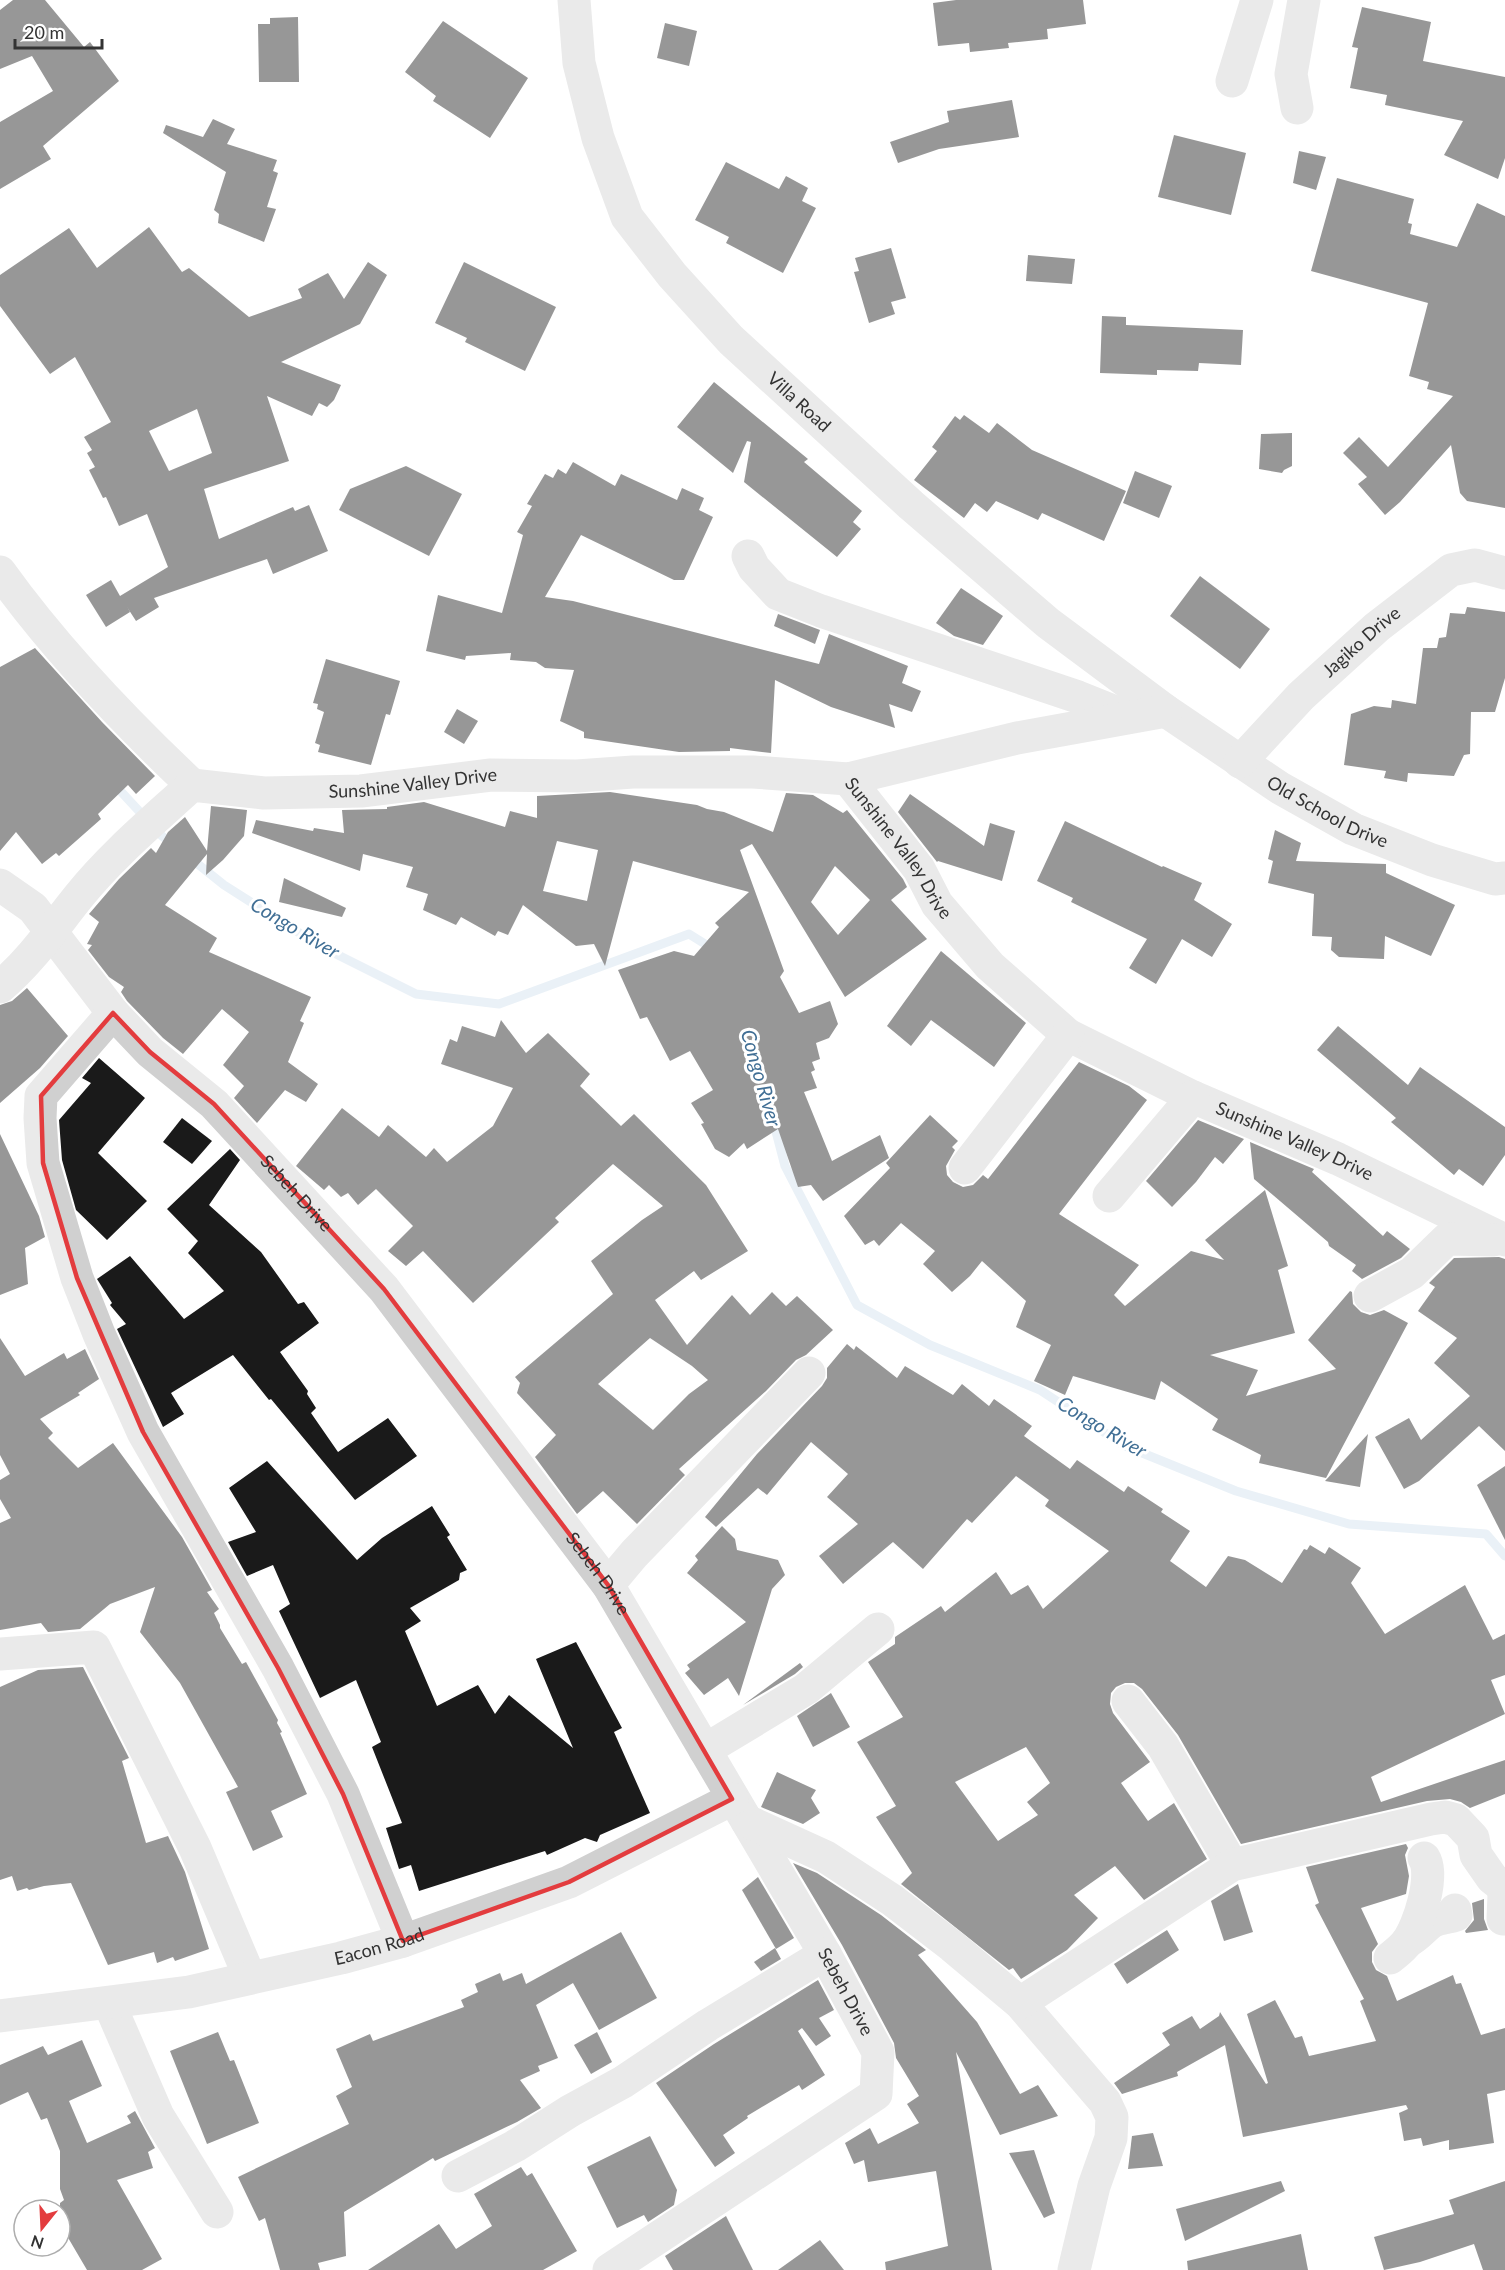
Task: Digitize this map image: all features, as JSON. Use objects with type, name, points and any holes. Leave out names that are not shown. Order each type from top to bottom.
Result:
[{"type":"street","name":"Villa Road","points":[[574,0],[579,63],[598,138],[627,217],[672,275],[731,340],[911,505],[1048,624],[1166,711]]},
{"type":"street","points":[[1232,81],[1257,0]]},
{"type":"street","points":[[1297,108],[1291,74],[1304,0]]},
{"type":"street","points":[[748,556],[754,568],[778,594],[821,611],[1078,697],[1128,717]]},
{"type":"street","name":"Jagiko Drive","points":[[1240,762],[1301,696],[1377,627],[1451,570],[1476,565],[1505,573]]},
{"type":"street","points":[[0,572],[60,649],[181,795],[128,842],[80,896],[53,932],[0,987]]},
{"type":"street","points":[[849,779],[1017,738],[1166,711]]},
{"type":"street","name":"Old School Drive","points":[[1166,711],[1280,788],[1353,829],[1432,860],[1495,879],[1505,878]]},
{"type":"street","name":"Sunshine Valley Drive","points":[[181,795],[361,791],[491,775],[577,776],[633,772],[753,772],[849,779],[919,869],[937,904],[990,966],[1068,1035],[1193,1097],[1338,1159],[1505,1240]]},
{"type":"street","name":"Sebeh Drive","points":[[0,885],[33,908],[112,1013],[150,1052],[214,1104],[384,1289],[608,1585],[825,1954],[878,2052],[876,2094],[609,2270]]},
{"type":"street","points":[[112,1013],[41,1096],[43,1163],[77,1278],[99,1334],[143,1432],[278,1668],[343,1794],[403,1941]]},
{"type":"street","points":[[965,1168],[1068,1035]]},
{"type":"street","points":[[1109,1196],[1193,1097]]},
{"type":"street","name":"Sunshine Valley Drive","points":[[1370,1296],[1412,1273],[1446,1239],[1505,1240]]},
{"type":"street","points":[[608,1585],[634,1554],[809,1373]]},
{"type":"street","points":[[705,1750],[806,1689],[878,1629]]},
{"type":"street","points":[[0,1654],[94,1647],[195,1848],[250,1978]]},
{"type":"street","points":[[1128,1701],[1163,1746],[1232,1865]]},
{"type":"street","points":[[739,1810],[826,1857],[892,1900],[952,1946],[1020,2003],[1104,2102],[1112,2117],[1111,2138],[1094,2186],[1074,2270]]},
{"type":"street","name":"Eacon Road","points":[[0,2016],[189,1992],[341,1958],[403,1941],[569,1882],[739,1810]]},
{"type":"street","points":[[1020,2003],[1232,1865],[1445,1817],[1456,1820],[1473,1838],[1476,1855],[1492,1878],[1502,1886],[1503,1918]]},
{"type":"street","points":[[1424,1858],[1428,1868],[1427,1893],[1399,1950],[1435,1920],[1456,1915],[1462,1904],[1488,1888],[1499,1877],[1505,1865]]},
{"type":"street","points":[[458,2176],[515,2146],[570,2111],[623,2082],[708,2025],[825,1954]]},
{"type":"street","points":[[109,2003],[158,2116],[217,2212]]},
{"type":"highlighted area","points":[[113,1013],[150,1052],[214,1104],[384,1289],[608,1585],[732,1799],[569,1882],[403,1941],[343,1794],[278,1668],[143,1432],[77,1278],[43,1163],[41,1096]]},
{"type":"building","points":[[13,0],[45,0],[84,47],[90,42],[119,81],[43,146],[51,159],[0,189],[0,122],[53,91],[32,56],[0,69],[0,10]]},
{"type":"building","points":[[956,0],[1083,0],[1086,24],[1047,29],[1048,39],[1008,43],[1009,48],[970,52],[969,43],[938,46],[933,3]]},
{"type":"building","points":[[1362,7],[1431,22],[1423,61],[1505,77],[1505,158],[1498,179],[1444,155],[1463,121],[1385,105],[1387,95],[1350,88],[1358,48],[1352,47]]},
{"type":"building","points":[[298,17],[299,82],[259,82],[258,24],[270,24],[270,18]]},
{"type":"building","points":[[443,21],[528,78],[490,138],[433,101],[436,96],[405,72]]},
{"type":"building","points":[[665,23],[697,31],[689,66],[657,58]]},
{"type":"building","points":[[1012,100],[1019,137],[939,149],[898,163],[890,142],[949,122],[947,111]]},
{"type":"building","points":[[213,119],[235,129],[227,144],[277,160],[273,171],[278,173],[267,207],[276,209],[264,242],[218,223],[219,214],[214,210],[226,172],[163,133],[166,125],[203,137]]},
{"type":"building","points":[[1174,135],[1246,153],[1231,215],[1158,197]]},
{"type":"building","points":[[1299,151],[1326,157],[1316,190],[1293,183]]},
{"type":"building","points":[[726,162],[779,189],[786,176],[808,188],[802,201],[816,208],[783,273],[726,243],[729,237],[695,220]]},
{"type":"building","points":[[1337,178],[1414,199],[1408,223],[1412,224],[1410,234],[1457,247],[1477,203],[1505,216],[1505,508],[1467,501],[1460,493],[1451,445],[1400,502],[1385,515],[1358,484],[1367,477],[1343,453],[1359,437],[1388,467],[1453,396],[1427,389],[1429,382],[1409,376],[1428,303],[1311,271]]},
{"type":"building","points":[[149,227],[182,272],[189,268],[249,317],[302,298],[298,289],[328,273],[344,299],[368,262],[387,275],[360,324],[281,362],[341,385],[334,400],[327,407],[319,403],[312,416],[267,396],[289,461],[204,489],[219,539],[293,507],[295,511],[309,505],[328,551],[273,574],[267,559],[154,598],[159,607],[136,621],[127,607],[130,612],[106,627],[86,595],[111,580],[120,596],[168,567],[147,514],[119,526],[106,497],[103,498],[89,470],[95,467],[87,453],[92,450],[84,437],[111,422],[75,357],[50,374],[0,306],[0,275],[69,228],[97,268]],"holes":[[[197,409],[212,453],[169,471],[149,431]]]},
{"type":"building","points":[[891,248],[906,298],[891,302],[895,314],[869,323],[854,272],[859,271],[855,258]]},
{"type":"building","points":[[1028,255],[1075,259],[1072,284],[1026,281]]},
{"type":"building","points":[[464,262],[556,307],[525,371],[465,342],[467,338],[435,323]]},
{"type":"building","points":[[1102,316],[1126,317],[1126,325],[1243,330],[1241,365],[1199,363],[1198,371],[1157,370],[1157,375],[1100,373]]},
{"type":"building","points":[[714,382],[808,459],[804,462],[862,511],[853,522],[861,529],[837,557],[744,482],[751,442],[747,441],[733,473],[677,427]]},
{"type":"building","points":[[964,415],[989,433],[997,423],[1032,450],[1126,491],[1104,541],[1042,513],[1038,520],[996,501],[987,512],[975,503],[964,518],[914,480],[937,451],[932,447],[955,416],[960,420]]},
{"type":"building","points":[[1292,433],[1292,466],[1282,473],[1259,469],[1261,434]]},
{"type":"building","points":[[573,462],[615,486],[621,474],[677,500],[682,488],[704,498],[699,510],[713,517],[684,580],[674,580],[581,535],[545,597],[573,601],[819,664],[829,634],[908,666],[902,683],[921,691],[912,712],[889,704],[895,728],[831,707],[775,680],[771,753],[730,748],[730,751],[679,752],[584,738],[584,732],[560,721],[574,670],[545,668],[536,662],[510,660],[511,653],[466,656],[465,660],[426,651],[438,595],[502,613],[523,535],[517,532],[532,506],[527,504],[545,474],[553,478],[558,469],[566,474]]},
{"type":"building","points":[[406,466],[462,494],[429,556],[339,510],[350,489]]},
{"type":"building","points":[[1135,471],[1172,486],[1159,518],[1123,503]]},
{"type":"building","points":[[1200,576],[1270,629],[1240,669],[1170,616]]},
{"type":"building","points":[[961,588],[1003,616],[983,645],[954,636],[936,623]]},
{"type":"building","points":[[1467,607],[1505,612],[1505,678],[1495,712],[1471,712],[1470,754],[1464,755],[1454,776],[1408,773],[1407,782],[1384,778],[1386,771],[1344,765],[1351,714],[1374,706],[1391,708],[1392,700],[1416,704],[1423,648],[1437,648],[1439,638],[1446,637],[1450,613],[1465,614]]},
{"type":"building","points":[[778,614],[820,630],[815,644],[774,626]]},
{"type":"building","points":[[35,648],[155,776],[136,794],[128,785],[98,814],[101,819],[59,856],[56,853],[42,864],[16,832],[0,851],[0,667]]},
{"type":"building","points":[[326,659],[400,681],[390,715],[386,714],[371,765],[318,752],[320,745],[315,743],[324,712],[317,709],[318,704],[313,703]]},
{"type":"building","points":[[457,709],[478,721],[464,744],[444,732]]},
{"type":"building","points":[[610,792],[697,805],[724,812],[773,832],[786,793],[813,795],[843,813],[847,810],[903,879],[907,887],[891,900],[927,939],[845,997],[752,844],[740,850],[784,971],[780,977],[799,1013],[830,1001],[838,1024],[829,1038],[816,1043],[820,1059],[812,1062],[815,1070],[811,1072],[817,1088],[804,1092],[832,1161],[880,1135],[889,1158],[823,1201],[811,1185],[798,1187],[778,1129],[747,1149],[744,1143],[729,1157],[715,1149],[701,1124],[704,1123],[691,1103],[713,1090],[690,1051],[670,1061],[647,1017],[640,1019],[618,970],[674,951],[694,956],[719,927],[715,923],[749,892],[633,861],[605,966],[594,944],[576,946],[523,905],[508,935],[498,931],[495,936],[461,917],[456,925],[423,910],[428,894],[406,887],[413,867],[363,854],[360,871],[252,833],[256,820],[313,831],[314,828],[344,833],[342,810],[387,809],[387,807],[424,802],[505,827],[510,811],[537,818],[537,796]],"holes":[[[557,841],[598,850],[587,901],[543,891]],[[835,866],[870,900],[838,935],[811,902]]]},
{"type":"building","points":[[910,794],[984,846],[990,823],[1015,831],[1002,881],[937,862],[898,812]]},
{"type":"building","points":[[211,806],[247,810],[244,836],[206,875],[207,854],[165,905],[217,938],[209,952],[311,997],[300,1021],[304,1023],[288,1062],[318,1084],[306,1102],[285,1090],[257,1123],[234,1098],[244,1086],[223,1065],[249,1032],[222,1009],[183,1054],[163,1038],[127,1001],[121,992],[124,987],[109,977],[88,950],[92,945],[87,944],[99,922],[89,914],[119,879],[151,848],[156,853],[168,832],[185,817],[207,851]]},
{"type":"building","points":[[1065,821],[1162,867],[1202,883],[1194,900],[1232,924],[1212,957],[1182,939],[1156,984],[1129,968],[1147,939],[1071,902],[1073,898],[1037,881]]},
{"type":"building","points":[[1275,830],[1301,843],[1296,861],[1386,864],[1386,873],[1455,905],[1431,956],[1385,936],[1384,959],[1339,957],[1331,950],[1332,937],[1312,936],[1314,894],[1268,883],[1273,861],[1268,859]]},
{"type":"building","points":[[284,878],[346,908],[342,917],[279,902]]},
{"type":"building","points":[[941,951],[1026,1023],[994,1067],[931,1020],[911,1046],[887,1026]]},
{"type":"building","points":[[27,988],[68,1036],[40,1068],[0,1103],[0,1005],[12,1001]]},
{"type":"building","points":[[501,1020],[526,1053],[548,1033],[590,1074],[580,1086],[621,1126],[634,1114],[706,1185],[748,1251],[701,1280],[694,1271],[655,1300],[687,1345],[732,1295],[750,1315],[772,1292],[786,1306],[797,1296],[833,1330],[806,1355],[796,1360],[766,1391],[679,1469],[685,1475],[637,1524],[603,1491],[577,1514],[535,1457],[556,1435],[517,1393],[520,1383],[515,1377],[613,1294],[591,1261],[663,1206],[613,1164],[555,1218],[559,1222],[473,1303],[423,1251],[406,1266],[388,1251],[413,1226],[376,1189],[358,1205],[348,1193],[341,1197],[329,1185],[324,1190],[296,1166],[342,1108],[379,1137],[388,1125],[426,1157],[434,1148],[447,1162],[493,1126],[513,1088],[441,1064],[450,1039],[457,1042],[462,1026],[495,1037]],"holes":[[[650,1338],[692,1366],[708,1380],[689,1394],[653,1430],[598,1384]]]},
{"type":"building","points":[[1338,1026],[1408,1085],[1420,1067],[1505,1127],[1505,1155],[1483,1186],[1459,1169],[1454,1175],[1391,1122],[1396,1118],[1317,1050]]},
{"type":"building","points":[[99,1058],[145,1098],[98,1153],[147,1201],[107,1240],[76,1210],[62,1160],[59,1120],[91,1083],[82,1078]]},
{"type":"building","points":[[1079,1062],[1129,1086],[1147,1100],[1059,1214],[1139,1265],[1114,1295],[1125,1306],[1191,1251],[1224,1260],[1205,1240],[1265,1190],[1288,1266],[1278,1270],[1295,1333],[1210,1355],[1258,1370],[1246,1396],[1336,1369],[1308,1340],[1350,1291],[1353,1304],[1361,1312],[1370,1315],[1384,1310],[1408,1323],[1326,1478],[1259,1463],[1261,1455],[1212,1430],[1218,1419],[1161,1381],[1155,1400],[1073,1376],[1065,1395],[1034,1381],[1051,1345],[1016,1327],[1026,1301],[982,1261],[970,1276],[952,1292],[923,1264],[935,1251],[901,1223],[879,1246],[874,1240],[865,1245],[844,1216],[890,1168],[886,1163],[930,1115],[958,1141],[952,1147],[955,1150],[946,1166],[947,1175],[953,1182],[963,1187],[973,1185],[983,1175],[988,1179]]},
{"type":"building","points":[[182,1118],[212,1141],[192,1164],[163,1142]]},
{"type":"building","points":[[1198,1120],[1244,1139],[1223,1164],[1215,1157],[1196,1182],[1172,1207],[1146,1181]]},
{"type":"building","points":[[0,1134],[39,1216],[45,1237],[25,1248],[28,1284],[0,1295]]},
{"type":"building","points":[[1250,1142],[1314,1169],[1312,1172],[1383,1236],[1387,1231],[1410,1249],[1401,1258],[1362,1279],[1352,1271],[1356,1265],[1329,1246],[1328,1242],[1254,1179]]},
{"type":"building","points":[[230,1149],[240,1160],[209,1205],[261,1252],[298,1304],[304,1302],[319,1323],[280,1352],[308,1391],[307,1394],[316,1408],[311,1413],[338,1452],[388,1418],[417,1456],[355,1500],[233,1355],[171,1393],[184,1414],[163,1427],[117,1329],[126,1324],[110,1305],[112,1303],[97,1279],[130,1256],[184,1319],[224,1291],[188,1253],[198,1241],[167,1209]]},
{"type":"building","points":[[1499,1257],[1505,1259],[1505,1451],[1479,1426],[1419,1481],[1404,1489],[1375,1437],[1409,1418],[1421,1440],[1470,1396],[1434,1363],[1457,1338],[1418,1311],[1435,1287],[1429,1283],[1454,1258]]},
{"type":"building","points":[[0,1338],[25,1376],[64,1353],[67,1359],[85,1349],[99,1379],[78,1393],[80,1395],[40,1419],[53,1433],[48,1438],[78,1468],[113,1443],[182,1537],[212,1590],[207,1592],[219,1609],[214,1613],[220,1628],[242,1664],[246,1662],[278,1720],[277,1723],[282,1732],[280,1733],[307,1794],[271,1811],[283,1837],[253,1851],[226,1792],[238,1787],[180,1683],[140,1632],[155,1587],[110,1604],[80,1629],[48,1632],[41,1623],[0,1630],[0,1523],[11,1518],[0,1499],[0,1480],[10,1474],[0,1455]]},
{"type":"building","points":[[847,1344],[854,1350],[856,1346],[897,1378],[905,1366],[953,1395],[962,1384],[989,1406],[994,1399],[1032,1426],[1024,1436],[1070,1469],[1077,1460],[1124,1492],[1128,1486],[1163,1509],[1161,1512],[1190,1531],[1170,1561],[1206,1587],[1228,1556],[1245,1560],[1282,1583],[1304,1549],[1307,1550],[1310,1545],[1325,1554],[1329,1547],[1361,1568],[1351,1583],[1385,1634],[1465,1585],[1493,1640],[1505,1634],[1505,1675],[1491,1680],[1505,1714],[1371,1777],[1381,1802],[1505,1760],[1505,1794],[1470,1808],[1450,1799],[1427,1801],[1241,1844],[1178,1735],[1142,1689],[1134,1683],[1125,1683],[1116,1687],[1111,1693],[1110,1704],[1113,1713],[1150,1762],[1121,1783],[1148,1821],[1174,1803],[1207,1859],[1144,1900],[1115,1866],[1074,1895],[1098,1918],[1067,1950],[1021,1979],[1013,1968],[1009,1970],[901,1884],[912,1873],[876,1817],[896,1806],[857,1742],[903,1717],[868,1662],[895,1644],[895,1637],[941,1606],[945,1612],[996,1572],[1011,1595],[1028,1585],[1043,1609],[1109,1551],[1045,1506],[1049,1500],[1016,1476],[972,1523],[967,1519],[923,1569],[893,1542],[843,1584],[819,1556],[858,1524],[827,1497],[848,1474],[811,1442],[767,1495],[758,1488],[716,1527],[705,1517],[757,1454],[822,1386],[827,1378],[827,1368]],"holes":[[[1026,1747],[1050,1783],[1027,1802],[1038,1815],[998,1841],[955,1782]]]},
{"type":"building","points":[[1368,1434],[1360,1487],[1325,1481]]},
{"type":"building","points":[[267,1461],[357,1560],[382,1538],[432,1506],[450,1535],[447,1537],[467,1570],[460,1573],[459,1580],[410,1608],[421,1621],[405,1631],[437,1706],[478,1685],[495,1714],[509,1695],[573,1748],[536,1659],[576,1642],[622,1728],[614,1732],[650,1813],[600,1835],[597,1842],[585,1838],[547,1855],[545,1851],[419,1891],[411,1865],[399,1869],[386,1828],[402,1823],[372,1747],[381,1742],[356,1680],[320,1698],[279,1611],[290,1604],[273,1565],[247,1576],[228,1542],[256,1532],[229,1488]]},
{"type":"building","points":[[1505,1466],[1505,1540],[1477,1485]]},
{"type":"building","points":[[722,1526],[735,1539],[737,1550],[778,1560],[785,1575],[772,1589],[739,1696],[728,1678],[704,1695],[685,1673],[690,1669],[687,1665],[746,1622],[687,1573],[698,1560],[695,1556]]},
{"type":"building","points":[[800,1663],[803,1667],[795,1674],[743,1705]]},
{"type":"building","points":[[83,1667],[129,1758],[122,1761],[146,1843],[168,1836],[185,1872],[209,1949],[175,1961],[173,1957],[157,1963],[154,1952],[108,1965],[71,1883],[17,1891],[12,1876],[0,1880],[0,1687],[38,1670]]},
{"type":"building","points":[[831,1693],[850,1727],[813,1747],[797,1716]]},
{"type":"building","points":[[777,1772],[816,1790],[811,1798],[820,1813],[803,1824],[761,1807]]},
{"type":"building","points":[[1406,1844],[1408,1848],[1405,1855],[1409,1876],[1406,1894],[1361,1908],[1378,1944],[1372,1952],[1372,1962],[1376,1970],[1387,1976],[1397,2001],[1453,1975],[1456,1984],[1461,1983],[1481,2035],[1505,2028],[1505,2090],[1487,2094],[1494,2143],[1449,2150],[1449,2140],[1423,2146],[1421,2138],[1404,2141],[1399,2113],[1408,2109],[1406,2105],[1243,2137],[1225,2045],[1177,2072],[1178,2076],[1122,2094],[1114,2083],[1170,2045],[1162,2033],[1192,2016],[1200,2029],[1219,2016],[1220,2012],[1266,2084],[1268,2083],[1247,2014],[1275,2000],[1295,2038],[1302,2036],[1309,2056],[1376,2041],[1360,2001],[1364,1999],[1315,1905],[1319,1903],[1306,1867]]},
{"type":"building","points":[[793,1863],[817,1873],[881,1915],[926,1950],[918,1955],[977,2022],[1020,2094],[1038,2085],[1058,2116],[1000,2135],[956,2052],[992,2270],[886,2270],[885,2262],[948,2246],[936,2171],[868,2182],[864,2160],[854,2164],[845,2143],[870,2128],[878,2144],[919,2123],[907,2104],[919,2096],[896,2058],[894,2043],[842,1945]]},
{"type":"building","points":[[758,1877],[794,1938],[776,1949],[742,1890]]},
{"type":"building","points":[[1238,1884],[1253,1932],[1224,1941],[1211,1901]]},
{"type":"building","points":[[1484,1899],[1484,1919],[1488,1930],[1466,1933],[1465,1931],[1474,1920],[1472,1903]]},
{"type":"building","points":[[1167,1930],[1179,1950],[1127,1984],[1114,1964]]},
{"type":"building","points":[[621,1932],[657,1998],[599,2030],[573,1983],[536,2005],[558,2058],[538,2066],[540,2071],[520,2080],[541,2108],[435,2161],[433,2158],[344,2212],[346,2256],[318,2263],[320,2270],[280,2270],[265,2218],[259,2221],[238,2177],[349,2124],[336,2096],[352,2087],[336,2049],[370,2034],[373,2041],[464,2007],[461,2000],[478,1992],[475,1984],[500,1973],[503,1981],[522,1973],[526,1984]]},
{"type":"building","points":[[775,1948],[781,1959],[761,1971],[754,1962]]},
{"type":"building","points":[[818,1980],[834,2010],[819,2018],[831,2036],[816,2046],[802,2028],[798,2031],[825,2075],[802,2090],[799,2085],[747,2116],[748,2118],[723,2135],[735,2153],[715,2167],[656,2083]]},
{"type":"building","points":[[218,2032],[230,2061],[234,2060],[259,2123],[207,2144],[170,2051]]},
{"type":"building","points":[[597,2032],[612,2062],[591,2074],[574,2045]]},
{"type":"building","points":[[82,2040],[102,2086],[69,2101],[87,2143],[131,2123],[127,2116],[135,2111],[155,2148],[148,2152],[153,2168],[117,2180],[162,2259],[142,2270],[87,2270],[72,2244],[72,2198],[63,2198],[60,2189],[60,2151],[47,2118],[41,2120],[28,2092],[0,2105],[0,2065],[43,2046],[48,2055]]},
{"type":"building","points":[[1153,2133],[1163,2166],[1128,2169],[1132,2136]]},
{"type":"building","points":[[650,2136],[677,2190],[674,2205],[648,2222],[644,2215],[617,2228],[587,2167]]},
{"type":"building","points":[[1034,2150],[1055,2213],[1044,2218],[1009,2153]]},
{"type":"building","points":[[521,2167],[527,2176],[532,2173],[577,2251],[543,2270],[368,2270],[439,2224],[456,2249],[492,2226],[474,2194]]},
{"type":"building","points":[[1281,2181],[1285,2191],[1185,2241],[1176,2209]]},
{"type":"building","points":[[1505,2181],[1505,2270],[1483,2270],[1474,2244],[1420,2262],[1384,2270],[1374,2237],[1454,2214],[1449,2200]]},
{"type":"building","points":[[726,2216],[753,2270],[673,2270],[665,2256]]},
{"type":"building","points":[[1301,2234],[1308,2270],[1188,2270],[1187,2261]]},
{"type":"building","points":[[820,2240],[844,2270],[778,2270]]},
{"type":"waterway","name":"Congo River","points":[[114,784],[162,836],[174,845]]},
{"type":"waterway","name":"Congo River","points":[[189,857],[224,885],[320,946],[416,994],[499,1004],[689,934],[713,949]]},
{"type":"waterway","name":"Congo River","points":[[773,1120],[785,1166],[857,1305],[930,1345],[1040,1390],[1125,1446],[1236,1491],[1349,1524],[1486,1534],[1505,1556]]}]
